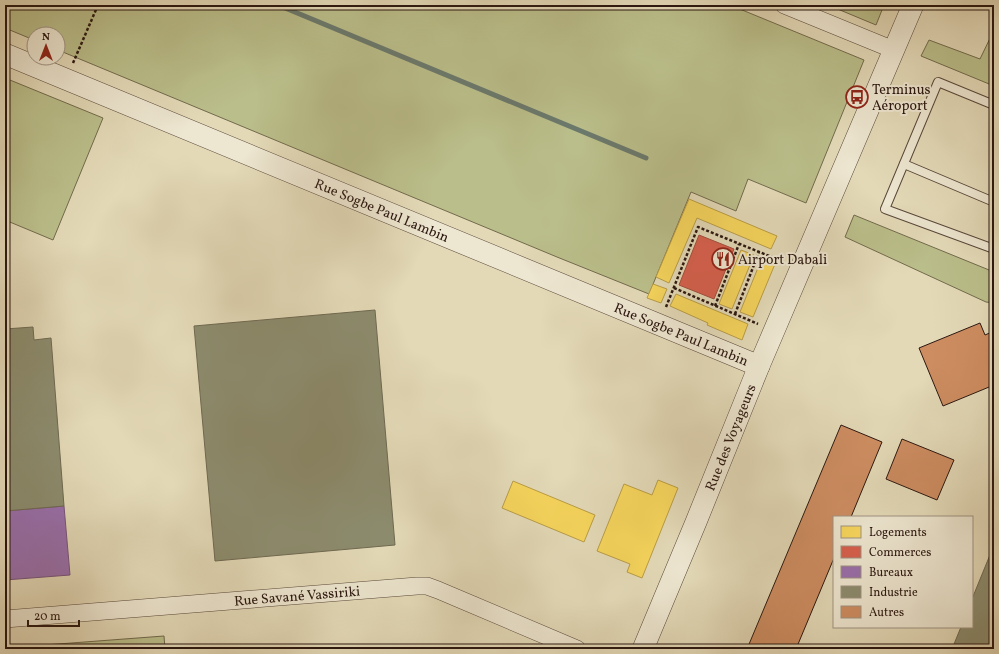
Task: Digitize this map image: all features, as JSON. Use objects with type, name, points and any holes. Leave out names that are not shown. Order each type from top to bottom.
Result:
[{"type":"street","points":[[784,5],[894,50]]},
{"type":"street","name":"Rue des Voyageurs","points":[[643,649],[759,366],[913,5]]},
{"type":"street","name":"Rue Sogbe Paul Lambin","points":[[5,54],[759,366]]},
{"type":"street","name":"Rue Savané Vassiriki","points":[[5,619],[427,586],[577,649]]},
{"type":"lane","points":[[994,105],[938,82],[885,208],[994,249]]},
{"type":"lane","points":[[904,164],[994,202]]},
{"type":"path","points":[[66,80],[98,5]]},
{"type":"path","points":[[659,325],[698,227],[801,268]]},
{"type":"path","points":[[715,306],[739,244]]},
{"type":"path","points":[[734,314],[759,252]]},
{"type":"path","points":[[674,288],[774,331]]},
{"type":"green space","points":[[5,5],[730,5],[864,60],[806,203],[748,179],[736,211],[691,192],[649,294],[66,53],[66,26],[26,26],[26,37],[5,28]]},
{"type":"green space","points":[[828,5],[884,5],[876,25]]},
{"type":"green space","points":[[994,30],[994,86],[921,56],[929,40],[980,59]]},
{"type":"green space","points":[[5,78],[103,118],[53,240],[5,220]]},
{"type":"green space","points":[[854,215],[994,272],[994,303],[986,302],[845,237]]},
{"type":"green space","points":[[164,636],[165,649],[5,649],[5,648]]},
{"type":"building: Logements","points":[[689,199],[777,236],[771,249],[697,218],[669,283],[656,277]]},
{"type":"building: Logements","points":[[741,250],[754,255],[732,309],[719,304]]},
{"type":"building: Logements","points":[[762,258],[775,264],[753,317],[740,312]]},
{"type":"building: Logements","points":[[653,284],[667,289],[661,303],[647,298]]},
{"type":"building: Logements","points":[[676,294],[748,324],[742,340],[707,325],[708,323],[670,306]]},
{"type":"building: Logements","points":[[658,480],[678,488],[642,578],[627,572],[630,564],[597,551],[624,484],[652,495]]},
{"type":"building: Logements","points":[[513,481],[595,515],[584,542],[502,508]]},
{"type":"building: Commerces","points":[[699,235],[734,249],[714,299],[679,285]]},
{"type":"building: Bureaux","points":[[64,506],[70,575],[5,580],[5,511]]},
{"type":"building: Industrie","points":[[375,310],[395,545],[215,561],[194,326]]},
{"type":"building: Industrie","points":[[33,327],[34,340],[51,338],[64,506],[5,511],[5,329]]},
{"type":"building: Industrie","points":[[994,545],[994,649],[952,649],[961,628],[973,628],[973,597]]},
{"type":"building: Autres","points":[[980,323],[985,335],[994,331],[994,385],[943,406],[919,348]]},
{"type":"building: Autres","points":[[841,425],[882,442],[851,516],[833,516],[833,560],[796,649],[747,649]]},
{"type":"building: Autres","points":[[902,439],[954,460],[937,500],[886,479]]},
{"type":"waterway","points":[[278,5],[646,158]]},
{"type":"place","name":"Terminus Aéroport","points":[[857,97]]},
{"type":"place","name":"Airport Dabali","points":[[723,259]]}]
